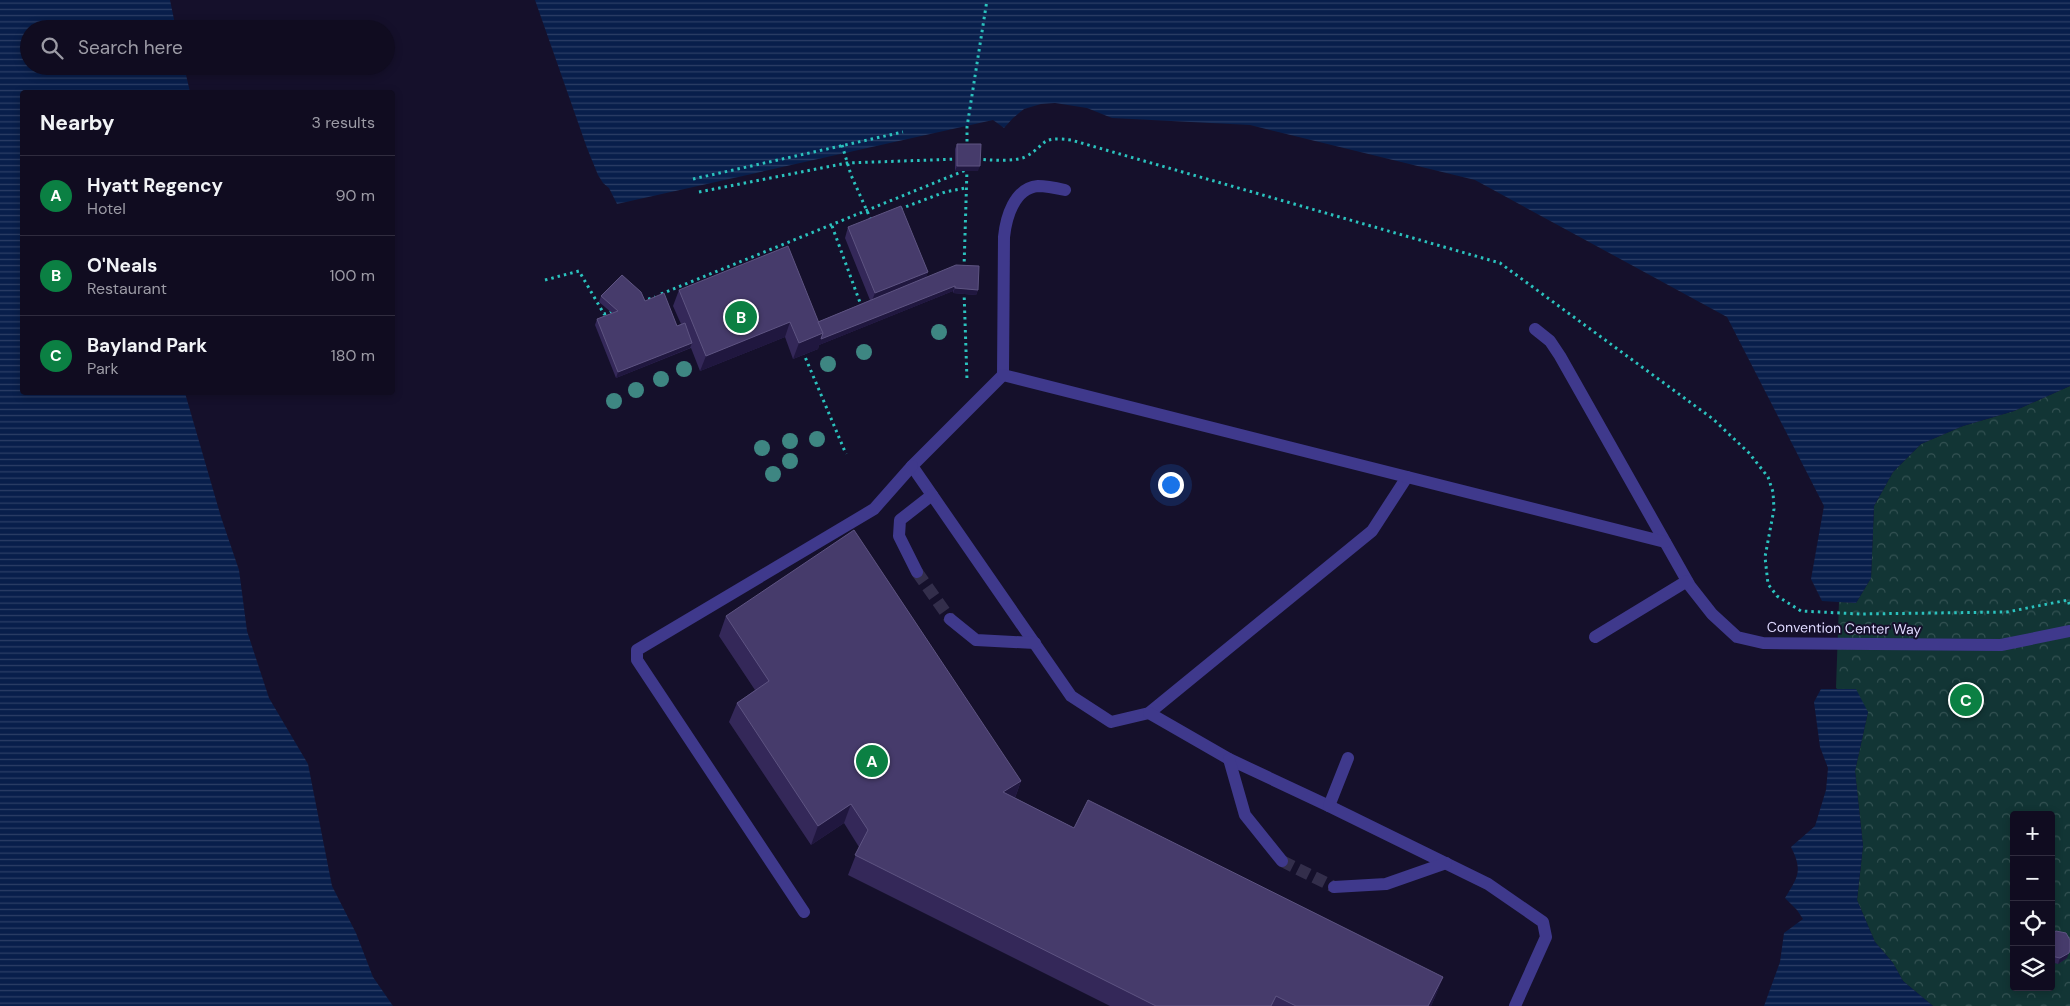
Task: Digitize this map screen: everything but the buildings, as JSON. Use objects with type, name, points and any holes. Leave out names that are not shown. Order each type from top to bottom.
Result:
[{"type":"street","points":[[804,912],[637,660],[637,650],[874,509],[912,466],[1003,375],[1006,222],[1017,200],[1028,189],[1037,186],[1065,190]]},
{"type":"street","name":"Convention Center Way","points":[[1535,330],[1550,341],[1560,356],[1687,581],[1712,614],[1737,636],[1763,643],[2001,645],[2070,631]]},
{"type":"street","points":[[1003,375],[1665,542]]},
{"type":"street","points":[[912,466],[1071,696],[1111,722],[1149,713],[1372,531],[1407,477]]},
{"type":"street","points":[[917,572],[899,536],[900,520],[932,495]]},
{"type":"street","points":[[1595,637],[1687,581]]},
{"type":"street","points":[[950,619],[976,640],[1035,643]]},
{"type":"street","points":[[1149,713],[1229,759],[1488,884],[1542,922],[1546,937],[1514,1006]]},
{"type":"street","points":[[1329,806],[1348,758]]},
{"type":"street","points":[[1229,759],[1245,815],[1282,861]]},
{"type":"street","points":[[1334,887],[1386,884],[1446,863]]},
{"type":"path","points":[[967,151],[967,127],[987,0]]},
{"type":"path","points":[[693,179],[903,132]]},
{"type":"path","points":[[842,146],[847,163],[869,211],[871,220],[880,216]]},
{"type":"path","points":[[699,192],[847,163],[967,159]]},
{"type":"path","points":[[964,278],[967,165]]},
{"type":"path","points":[[637,303],[832,226],[966,170]]},
{"type":"path","points":[[899,209],[945,192],[966,188]]},
{"type":"path","points":[[832,226],[865,316]]},
{"type":"path","points":[[545,280],[578,271],[604,314],[619,309]]},
{"type":"path","points":[[964,287],[967,384]]},
{"type":"path","points":[[664,293],[667,301]]},
{"type":"path","points":[[601,307],[608,301]]},
{"type":"path","points":[[803,350],[846,454]]},
{"type":"green space","points":[[2070,386],[2070,1006],[1933,1006],[1903,981],[1893,963],[1875,942],[1857,900],[1863,846],[1855,771],[1868,712],[1836,688],[1839,602],[1856,603],[1871,578],[1874,506],[1893,472],[1921,444],[1963,426],[2014,411]]},
{"type":"water","points":[[0,0],[170,0],[174,20],[20,20],[20,75],[186,75],[190,90],[20,90],[20,395],[186,395],[221,517],[239,570],[247,631],[269,698],[308,764],[332,886],[356,933],[373,977],[393,1006],[0,1006]]},
{"type":"water","points":[[535,0],[2070,0],[2070,386],[2014,411],[1963,426],[1921,444],[1893,472],[1874,506],[1871,578],[1856,603],[1822,601],[1811,579],[1824,506],[1727,317],[1475,180],[1250,125],[1112,118],[1087,108],[1055,103],[1041,104],[1024,109],[1004,128],[993,120],[617,204],[609,188],[598,175],[587,148]]},
{"type":"water","points":[[1821,689],[1856,689],[1868,712],[1855,771],[1863,846],[1857,900],[1875,942],[1893,963],[1903,981],[1933,1006],[1764,1006],[1780,962],[1784,933],[1803,919],[1785,898],[1796,879],[1798,868],[1791,847],[1815,826],[1826,790],[1828,768],[1820,747],[1814,702]]},
{"type":"tunnel","points":[[917,572],[950,619]]},
{"type":"tunnel","points":[[1282,861],[1334,887]]},
{"type":"place","name":"O'Neals","points":[[741,317]]},
{"type":"place","name":"Bayland Park","points":[[1966,700]]},
{"type":"place","name":"Hyatt Regency","points":[[872,761]]}]
